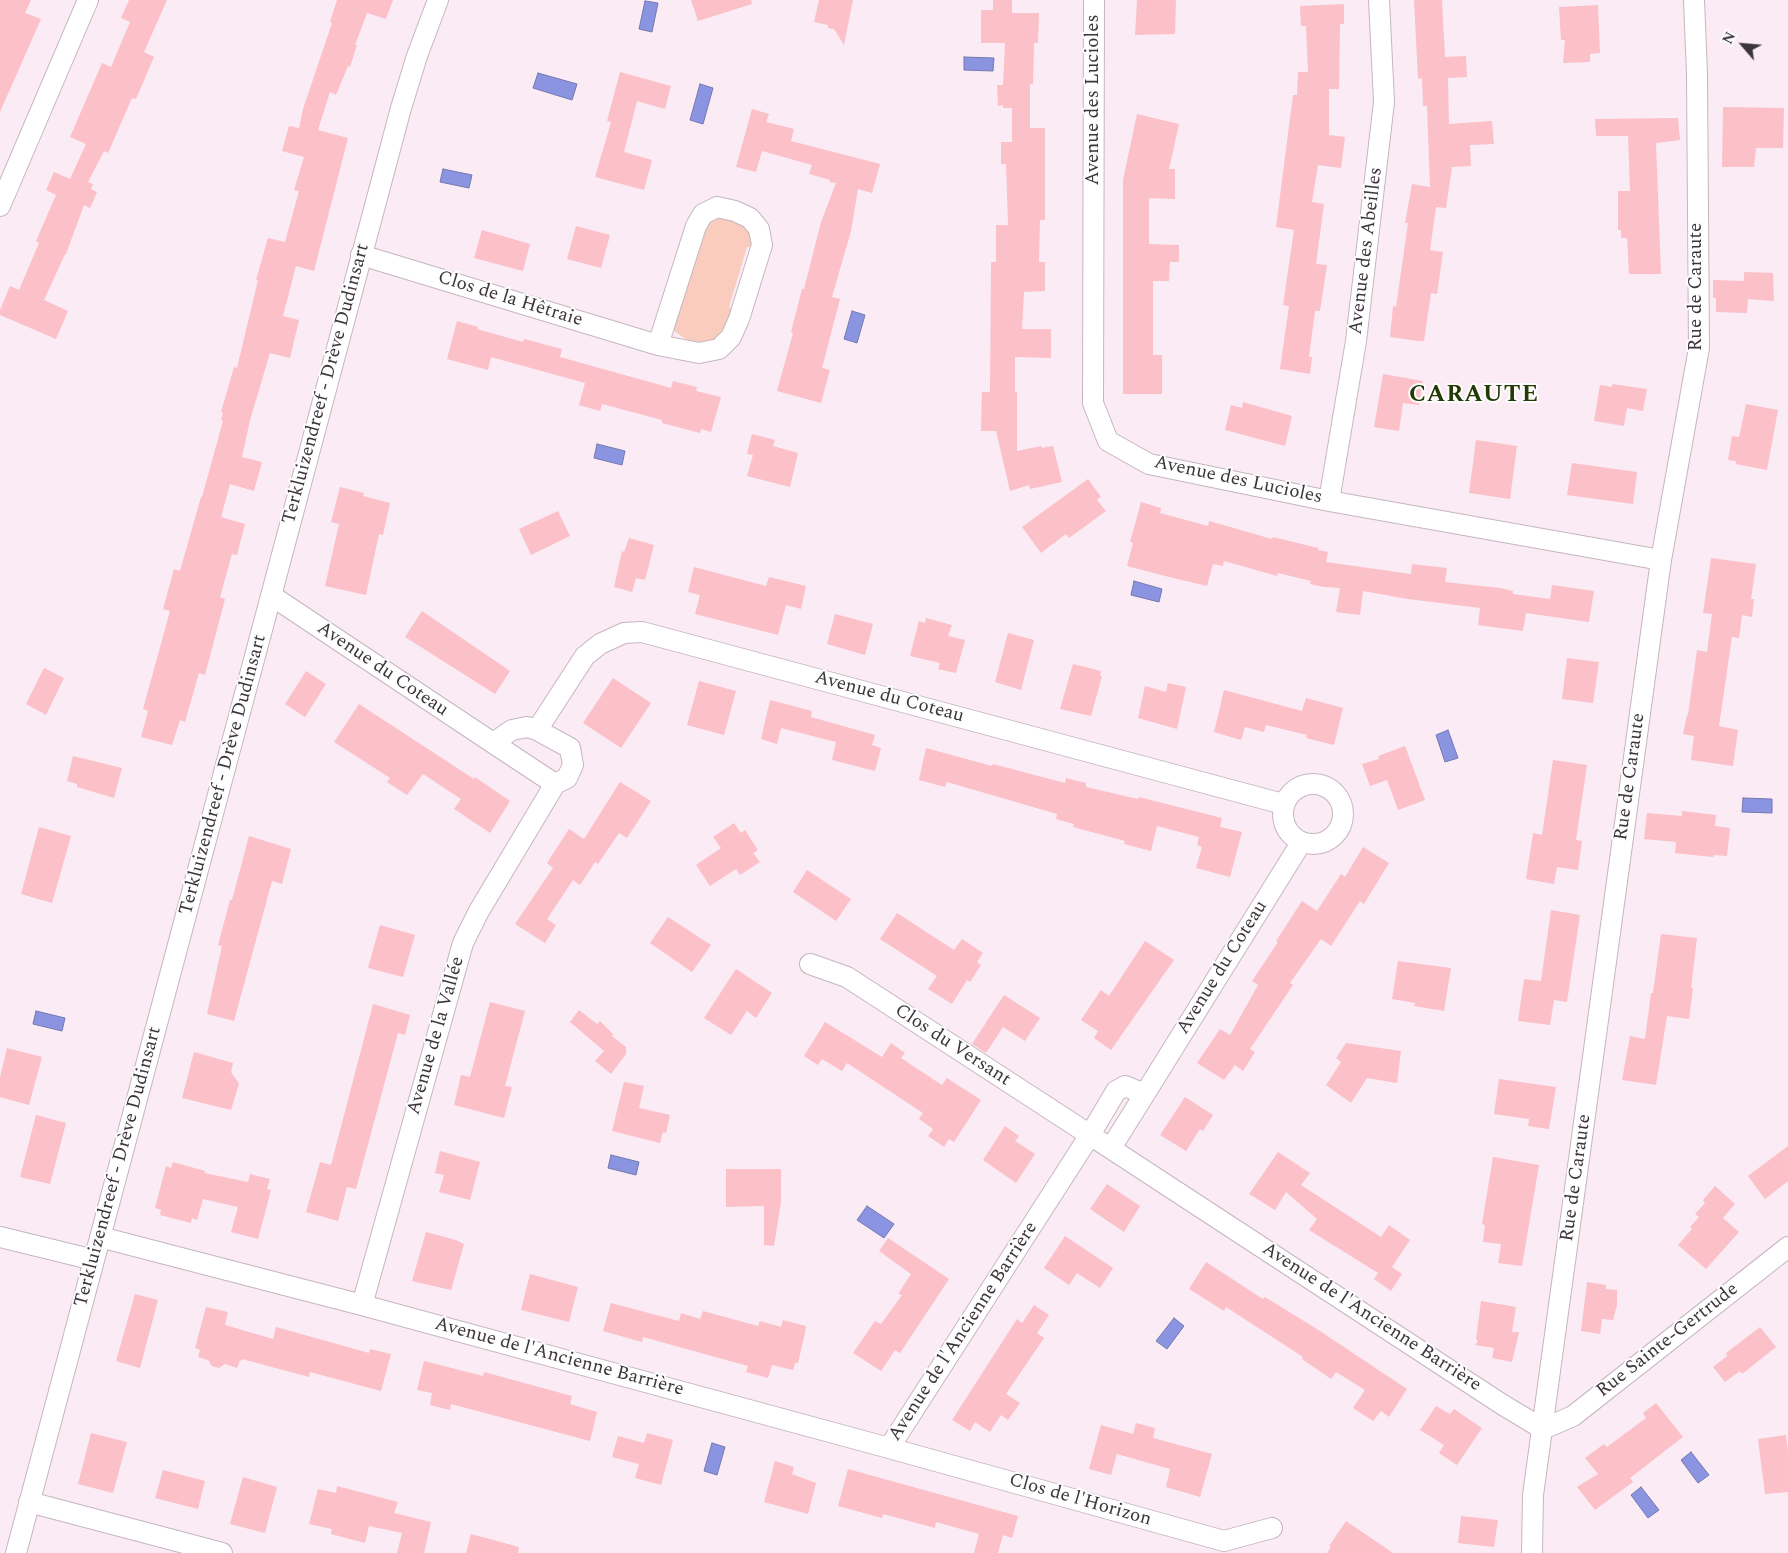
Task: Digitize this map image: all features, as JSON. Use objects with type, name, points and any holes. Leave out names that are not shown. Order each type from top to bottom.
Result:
[{"type":"street","points":[[0,206],[88,0]]},
{"type":"street","name":"Terkluizendreef - Drève Dudinsart","points":[[16,1553],[272,596],[361,255],[401,108],[417,56],[438,0]]},
{"type":"street","name":"Avenue des Lucioles","points":[[1094,0],[1093,403],[1108,440],[1149,464],[1329,501],[1660,560]]},
{"type":"street","name":"Avenue des Abeilles","points":[[1329,501],[1356,342],[1384,102],[1380,0]]},
{"type":"street","name":"Rue de Caraute","points":[[1532,1553],[1533,1495],[1660,560],[1699,348],[1697,74],[1694,0]]},
{"type":"street","name":"Clos de la Hêtraie","points":[[361,255],[658,345],[699,353],[719,349],[731,337],[739,319],[762,245],[760,229],[750,218],[735,211],[717,207],[703,214],[696,226],[658,345]]},
{"type":"street","name":"Avenue du Coteau","points":[[272,596],[555,784]]},
{"type":"street","name":"Avenue du Coteau","points":[[537,730],[585,656],[600,644],[624,633],[642,632],[1283,804]]},
{"type":"street","points":[[492,743],[512,730],[527,727],[537,730],[570,748],[574,765],[567,778],[555,784]]},
{"type":"street","name":"Avenue de la Vallée","points":[[362,1305],[463,942],[479,911],[555,784]]},
{"type":"street","points":[[1304,784],[1318,784],[1332,790],[1341,801],[1344,816],[1340,830],[1329,840],[1316,845],[1301,843],[1289,834],[1282,820],[1283,804],[1291,792],[1304,784]]},
{"type":"street","name":"Avenue du Coteau","points":[[1111,1148],[1301,843]]},
{"type":"street","name":"Clos du Versant","points":[[810,964],[847,977],[1090,1135]]},
{"type":"street","points":[[1090,1135],[1116,1091],[1125,1086],[1137,1091],[1146,1092]]},
{"type":"street","name":"Avenue de l'Ancienne Barrière","points":[[100,1237],[362,1305],[889,1448],[1090,1135],[1503,1405],[1543,1429]]},
{"type":"street","points":[[0,1237],[94,1260]]},
{"type":"street","name":"Rue Sainte-Gertrude","points":[[1543,1429],[1573,1416],[1788,1247]]},
{"type":"street","name":"Clos de l'Horizon","points":[[889,1448],[1224,1541],[1272,1528]]},
{"type":"street","points":[[29,1502],[222,1553]]},
{"type":"shaded area","points":[[719,215],[732,217],[753,230],[754,247],[747,247],[729,307],[735,311],[730,322],[712,341],[690,342],[674,331],[673,321],[706,222]]},
{"type":"water","points":[[645,1],[658,3],[652,32],[639,29]]},
{"type":"water","points":[[964,57],[994,58],[993,71],[964,70]]},
{"type":"water","points":[[538,73],[577,84],[572,100],[533,88]]},
{"type":"water","points":[[700,84],[713,88],[703,124],[690,120]]},
{"type":"water","points":[[443,169],[472,175],[469,188],[440,182]]},
{"type":"water","points":[[852,311],[865,315],[857,343],[844,339]]},
{"type":"water","points":[[597,444],[625,451],[622,465],[594,458]]},
{"type":"water","points":[[1134,581],[1162,589],[1159,602],[1131,595]]},
{"type":"water","points":[[1448,730],[1458,758],[1445,762],[1436,735]]},
{"type":"water","points":[[1743,798],[1772,799],[1772,813],[1742,812]]},
{"type":"water","points":[[36,1011],[65,1018],[62,1031],[33,1024]]},
{"type":"water","points":[[611,1155],[639,1162],[636,1175],[608,1168]]},
{"type":"water","points":[[867,1206],[894,1224],[884,1238],[857,1220]]},
{"type":"water","points":[[1174,1318],[1184,1326],[1167,1349],[1156,1341]]},
{"type":"water","points":[[712,1443],[725,1447],[717,1475],[704,1471]]},
{"type":"water","points":[[1691,1452],[1709,1475],[1698,1483],[1681,1460]]},
{"type":"water","points":[[1641,1487],[1659,1510],[1648,1518],[1631,1495]]},
{"type":"building","points":[[0,0],[31,0],[25,13],[41,19],[0,112]]},
{"type":"building","points":[[129,0],[167,0],[144,52],[154,57],[136,99],[132,98],[108,153],[104,151],[88,182],[93,184],[91,189],[97,192],[90,208],[84,205],[66,254],[44,300],[68,311],[56,339],[0,315],[0,310],[10,286],[19,290],[39,243],[36,241],[56,195],[46,190],[54,172],[70,179],[86,144],[70,137],[102,63],[111,67],[130,22],[121,18]]},
{"type":"building","points":[[337,0],[393,0],[386,19],[367,13],[355,45],[357,45],[350,67],[348,66],[336,95],[330,92],[318,130],[348,138],[314,271],[296,266],[283,316],[299,320],[290,358],[270,353],[250,420],[242,457],[262,462],[254,491],[230,484],[221,517],[245,524],[237,555],[232,554],[220,597],[225,599],[205,675],[199,673],[185,722],[180,720],[172,745],[141,737],[148,711],[143,709],[170,611],[163,609],[174,569],[180,571],[202,497],[223,421],[221,420],[223,413],[221,412],[234,367],[237,368],[258,280],[256,280],[268,238],[285,242],[299,191],[294,190],[304,157],[282,151],[289,126],[299,128],[303,109],[332,23],[330,22]]},
{"type":"building","points":[[691,0],[751,0],[752,4],[698,21]]},
{"type":"building","points":[[819,0],[853,0],[844,45],[834,29],[828,28],[828,25],[814,22]]},
{"type":"building","points":[[993,0],[1012,0],[1012,13],[1039,13],[1038,43],[1034,43],[1033,84],[1030,84],[1030,128],[1045,128],[1045,220],[1040,220],[1039,262],[1045,262],[1045,291],[1024,292],[1022,329],[1051,329],[1051,358],[1015,357],[1017,451],[1041,446],[1042,448],[1053,446],[1062,482],[1030,489],[1029,485],[1010,491],[996,431],[981,431],[982,392],[990,392],[991,262],[996,262],[996,225],[1008,225],[1006,164],[1001,164],[1001,142],[1012,142],[1012,108],[1003,108],[1003,105],[998,106],[997,85],[1003,85],[1005,43],[981,43],[981,10],[993,10]]},
{"type":"building","points":[[1137,0],[1176,0],[1175,34],[1135,35]]},
{"type":"building","points":[[1414,0],[1442,0],[1445,57],[1466,56],[1467,77],[1448,78],[1449,124],[1492,121],[1494,144],[1470,145],[1471,166],[1452,167],[1446,208],[1436,207],[1430,250],[1443,252],[1437,294],[1431,293],[1424,341],[1390,337],[1393,306],[1396,307],[1408,223],[1405,223],[1412,184],[1430,187],[1427,106],[1423,106],[1422,78],[1418,79]]},
{"type":"building","points":[[1344,4],[1344,24],[1340,24],[1339,89],[1329,89],[1329,135],[1345,137],[1341,168],[1318,165],[1312,202],[1324,204],[1316,264],[1327,265],[1320,311],[1315,311],[1309,357],[1312,357],[1310,374],[1280,369],[1289,306],[1283,305],[1294,230],[1276,227],[1293,95],[1297,95],[1298,72],[1308,72],[1306,26],[1301,26],[1300,6]]},
{"type":"building","points":[[1598,5],[1600,53],[1590,54],[1590,62],[1563,63],[1565,40],[1561,40],[1559,7]]},
{"type":"building","points":[[620,72],[671,86],[665,109],[637,101],[624,152],[652,160],[644,190],[595,177],[611,122],[607,121]]},
{"type":"building","points":[[1723,107],[1784,108],[1783,148],[1756,148],[1754,167],[1722,167]]},
{"type":"building","points":[[752,109],[769,114],[766,122],[794,129],[791,141],[880,164],[872,193],[858,189],[851,231],[832,297],[840,299],[822,368],[830,370],[821,403],[777,391],[793,333],[791,332],[802,289],[804,289],[821,222],[836,183],[809,174],[812,165],[762,151],[756,172],[736,167]]},
{"type":"building","points":[[1137,114],[1179,124],[1169,169],[1175,169],[1175,199],[1149,198],[1149,244],[1179,245],[1179,262],[1170,262],[1169,281],[1153,281],[1153,355],[1162,355],[1162,394],[1123,394],[1123,180]]},
{"type":"building","points":[[1678,118],[1680,140],[1656,143],[1661,274],[1629,274],[1627,238],[1621,238],[1621,230],[1618,230],[1618,191],[1630,191],[1628,136],[1596,136],[1595,119]]},
{"type":"building","points":[[576,226],[610,235],[601,268],[567,259]]},
{"type":"building","points":[[482,230],[530,244],[523,271],[474,258]]},
{"type":"building","points":[[1744,272],[1773,273],[1774,301],[1748,299],[1747,313],[1716,312],[1716,298],[1713,298],[1713,280],[1744,281]]},
{"type":"building","points":[[457,321],[478,327],[477,329],[523,342],[524,339],[562,349],[560,357],[671,388],[673,381],[697,387],[696,391],[721,397],[711,432],[701,429],[700,433],[662,423],[662,420],[602,404],[600,411],[579,405],[585,383],[491,357],[488,370],[447,359]]},
{"type":"building","points":[[1383,374],[1423,381],[1419,405],[1403,403],[1399,431],[1374,427]]},
{"type":"building","points":[[1612,384],[1647,389],[1643,411],[1627,408],[1624,426],[1594,421],[1600,385],[1612,387]]},
{"type":"building","points":[[1243,402],[1292,416],[1285,446],[1225,430],[1231,405],[1242,408]]},
{"type":"building","points":[[1746,404],[1778,410],[1767,470],[1736,464],[1736,461],[1728,460],[1732,436],[1739,437]]},
{"type":"building","points":[[752,434],[775,440],[773,446],[798,453],[790,487],[747,476],[753,455],[747,454]]},
{"type":"building","points":[[1476,440],[1517,446],[1510,499],[1469,493]]},
{"type":"building","points":[[1572,463],[1637,472],[1633,504],[1567,495]]},
{"type":"building","points":[[1088,479],[1101,497],[1097,500],[1106,511],[1069,538],[1066,534],[1041,553],[1022,527]]},
{"type":"building","points":[[340,487],[364,493],[363,496],[390,503],[383,535],[379,534],[366,595],[325,586],[339,524],[331,522]]},
{"type":"building","points":[[1141,502],[1161,508],[1160,513],[1208,526],[1209,521],[1272,539],[1273,537],[1318,548],[1318,550],[1328,552],[1326,562],[1411,574],[1412,564],[1447,568],[1445,582],[1500,588],[1513,591],[1513,594],[1550,599],[1552,585],[1594,591],[1589,622],[1526,613],[1523,631],[1478,625],[1480,608],[1363,591],[1360,615],[1336,612],[1340,588],[1310,584],[1311,581],[1278,573],[1277,576],[1224,561],[1223,566],[1213,564],[1207,586],[1127,566],[1133,543],[1130,542]]},
{"type":"building","points":[[558,511],[570,536],[531,555],[519,529]]},
{"type":"building","points":[[629,538],[654,545],[645,580],[636,578],[632,592],[614,587],[622,551],[624,552]]},
{"type":"building","points":[[1711,558],[1756,564],[1751,599],[1754,599],[1752,617],[1742,615],[1739,638],[1732,637],[1719,726],[1738,730],[1733,766],[1691,760],[1694,736],[1683,734],[1688,715],[1697,650],[1707,652],[1712,614],[1703,613]]},
{"type":"building","points":[[694,567],[766,586],[769,577],[806,586],[801,609],[786,605],[778,635],[695,614],[700,595],[688,592]]},
{"type":"building","points":[[422,611],[510,671],[495,694],[405,637]]},
{"type":"building","points":[[835,614],[873,624],[865,655],[827,644]]},
{"type":"building","points":[[926,618],[952,625],[948,636],[965,640],[956,673],[938,669],[940,663],[910,656],[919,621],[925,623]]},
{"type":"building","points":[[1008,633],[1034,640],[1021,690],[995,682]]},
{"type":"building","points":[[1567,658],[1599,662],[1593,703],[1562,699]]},
{"type":"building","points":[[1073,664],[1101,671],[1100,676],[1102,676],[1091,716],[1060,709]]},
{"type":"building","points":[[44,668],[64,678],[46,715],[26,704]]},
{"type":"building","points":[[306,671],[326,684],[305,717],[285,704]]},
{"type":"building","points":[[613,678],[651,703],[621,748],[583,723]]},
{"type":"building","points":[[699,681],[736,691],[724,735],[687,725]]},
{"type":"building","points":[[1168,683],[1186,687],[1177,729],[1138,718],[1145,686],[1166,692]]},
{"type":"building","points":[[1224,690],[1302,711],[1306,698],[1343,708],[1334,745],[1306,738],[1307,735],[1266,725],[1264,732],[1245,727],[1241,740],[1214,732]]},
{"type":"building","points":[[770,700],[812,711],[811,717],[875,735],[872,745],[881,748],[875,771],[832,760],[836,742],[781,728],[777,744],[761,739]]},
{"type":"building","points":[[359,704],[510,801],[490,833],[454,809],[461,799],[423,774],[407,795],[387,782],[390,778],[334,742]]},
{"type":"building","points":[[1405,746],[1425,800],[1398,810],[1387,780],[1370,786],[1362,764],[1379,759],[1378,756]]},
{"type":"building","points":[[926,748],[1065,783],[1066,778],[1086,783],[1086,787],[1138,799],[1139,797],[1222,818],[1220,827],[1242,832],[1230,877],[1196,868],[1202,847],[1197,845],[1199,837],[1157,826],[1151,851],[1124,844],[1125,841],[1073,827],[1074,824],[1056,819],[1057,814],[947,782],[945,787],[919,780]]},
{"type":"building","points":[[73,756],[122,768],[114,798],[77,787],[77,784],[67,781]]},
{"type":"building","points":[[1553,760],[1587,765],[1576,840],[1582,841],[1578,870],[1557,867],[1554,884],[1526,879],[1533,833],[1542,835]]},
{"type":"building","points":[[620,782],[651,801],[627,838],[619,833],[598,864],[595,862],[580,885],[573,880],[547,919],[556,925],[545,943],[515,924],[553,868],[547,863],[569,829],[584,839]]},
{"type":"building","points":[[1682,811],[1716,815],[1715,826],[1730,828],[1727,856],[1714,855],[1713,857],[1675,853],[1676,842],[1644,839],[1647,813],[1682,816]]},
{"type":"building","points":[[734,823],[741,833],[745,830],[758,850],[753,853],[760,862],[740,875],[736,869],[710,886],[696,865],[721,848],[713,837]]},
{"type":"building","points":[[39,827],[71,836],[52,903],[21,894]]},
{"type":"building","points":[[249,836],[291,849],[282,884],[272,881],[234,1021],[207,1014],[222,946],[218,945]]},
{"type":"building","points":[[1363,847],[1389,863],[1364,904],[1360,901],[1331,946],[1321,939],[1290,983],[1293,985],[1250,1049],[1255,1052],[1243,1071],[1235,1065],[1224,1080],[1197,1063],[1220,1029],[1230,1035],[1258,985],[1252,981],[1302,901],[1317,911],[1341,874],[1345,877]]},
{"type":"building","points":[[807,870],[851,899],[836,921],[793,892]]},
{"type":"building","points":[[1551,910],[1580,915],[1567,1002],[1554,1000],[1550,1025],[1518,1021],[1524,979],[1541,981]]},
{"type":"building","points":[[897,913],[954,950],[962,939],[983,953],[977,962],[981,965],[970,982],[967,980],[952,1004],[928,989],[937,976],[880,939]]},
{"type":"building","points":[[668,917],[711,945],[692,972],[650,943]]},
{"type":"building","points":[[380,925],[415,935],[403,977],[368,968]]},
{"type":"building","points":[[1661,934],[1697,938],[1689,1019],[1667,1016],[1656,1085],[1622,1080],[1630,1036],[1645,1039]]},
{"type":"building","points":[[1145,941],[1174,960],[1111,1050],[1094,1038],[1098,1031],[1081,1020],[1101,990],[1109,996]]},
{"type":"building","points":[[1398,961],[1451,968],[1444,1011],[1414,1006],[1415,1003],[1392,999]]},
{"type":"building","points":[[736,969],[772,993],[756,1018],[747,1011],[731,1035],[704,1018]]},
{"type":"building","points":[[1004,995],[1040,1018],[1025,1041],[1003,1027],[986,1053],[972,1044]]},
{"type":"building","points":[[490,1002],[525,1011],[505,1086],[512,1087],[504,1118],[454,1105],[461,1075],[470,1077]]},
{"type":"building","points":[[373,1004],[410,1015],[405,1035],[398,1033],[356,1189],[347,1187],[338,1221],[306,1212],[320,1162],[331,1165]]},
{"type":"building","points":[[579,1010],[597,1024],[600,1021],[613,1034],[612,1036],[626,1047],[626,1054],[611,1074],[595,1061],[604,1051],[570,1022]]},
{"type":"building","points":[[825,1022],[882,1057],[891,1043],[905,1053],[901,1058],[942,1085],[947,1078],[981,1100],[954,1142],[949,1139],[944,1147],[928,1136],[933,1129],[919,1119],[923,1113],[847,1063],[842,1071],[822,1059],[818,1065],[804,1056]]},
{"type":"building","points":[[1346,1043],[1401,1051],[1397,1083],[1367,1078],[1351,1103],[1326,1085],[1341,1062],[1336,1058]]},
{"type":"building","points":[[7,1048],[42,1057],[29,1105],[0,1097],[0,1077]]},
{"type":"building","points":[[194,1052],[233,1063],[231,1072],[239,1084],[231,1110],[182,1098]]},
{"type":"building","points":[[1499,1079],[1556,1087],[1549,1129],[1528,1126],[1529,1119],[1494,1114]]},
{"type":"building","points":[[624,1082],[644,1086],[639,1108],[670,1115],[666,1133],[663,1132],[660,1143],[612,1131]]},
{"type":"building","points":[[1185,1097],[1213,1115],[1203,1131],[1200,1129],[1186,1151],[1160,1135]]},
{"type":"building","points":[[36,1115],[66,1123],[50,1184],[20,1177]]},
{"type":"building","points":[[1005,1126],[1019,1136],[1015,1141],[1035,1154],[1016,1183],[983,1160]]},
{"type":"building","points":[[1788,1146],[1788,1181],[1765,1199],[1748,1176]]},
{"type":"building","points":[[440,1151],[480,1162],[470,1200],[439,1192],[444,1175],[435,1173]]},
{"type":"building","points":[[1278,1152],[1310,1173],[1301,1185],[1381,1237],[1389,1225],[1410,1240],[1392,1267],[1402,1274],[1391,1291],[1374,1279],[1378,1273],[1309,1230],[1317,1219],[1286,1192],[1275,1210],[1249,1194]]},
{"type":"building","points":[[1493,1157],[1539,1165],[1522,1266],[1498,1263],[1501,1244],[1483,1242],[1485,1225],[1482,1224]]},
{"type":"building","points":[[173,1162],[205,1171],[204,1173],[248,1182],[250,1174],[270,1179],[267,1189],[271,1190],[258,1239],[231,1232],[238,1207],[203,1199],[197,1220],[192,1218],[191,1223],[160,1215],[161,1210],[155,1208],[166,1166],[171,1168]]},
{"type":"building","points":[[726,1169],[781,1169],[781,1202],[774,1246],[764,1245],[764,1206],[726,1207]]},
{"type":"building","points":[[1107,1184],[1140,1206],[1124,1232],[1090,1209]]},
{"type":"building","points":[[1715,1186],[1735,1204],[1723,1218],[1739,1232],[1706,1269],[1678,1245],[1692,1229],[1690,1227],[1699,1217],[1695,1214],[1705,1203],[1703,1200]]},
{"type":"building","points":[[426,1232],[464,1244],[451,1290],[412,1281]]},
{"type":"building","points":[[1065,1236],[1113,1268],[1100,1288],[1077,1273],[1069,1285],[1044,1268]]},
{"type":"building","points":[[888,1238],[949,1279],[900,1353],[895,1350],[881,1371],[853,1353],[875,1321],[881,1324],[902,1295],[898,1294],[911,1274],[879,1251]]},
{"type":"building","points":[[1206,1262],[1263,1299],[1265,1297],[1320,1331],[1407,1389],[1389,1417],[1381,1411],[1373,1421],[1353,1408],[1365,1390],[1336,1372],[1331,1379],[1302,1359],[1303,1357],[1226,1307],[1224,1311],[1189,1289]]},
{"type":"building","points":[[530,1274],[578,1287],[569,1322],[521,1310]]},
{"type":"building","points":[[1587,1282],[1606,1285],[1606,1289],[1617,1290],[1617,1305],[1613,1320],[1602,1319],[1600,1334],[1581,1331]]},
{"type":"building","points":[[135,1294],[158,1300],[140,1368],[116,1361]]},
{"type":"building","points":[[1481,1301],[1516,1307],[1512,1332],[1519,1332],[1512,1362],[1492,1358],[1494,1348],[1475,1345],[1478,1341],[1476,1339]]},
{"type":"building","points":[[611,1303],[679,1321],[681,1313],[700,1319],[703,1311],[758,1326],[760,1321],[781,1327],[783,1320],[806,1326],[798,1363],[795,1363],[793,1370],[772,1365],[768,1378],[746,1372],[748,1366],[643,1337],[642,1342],[603,1331]]},
{"type":"building","points":[[1034,1305],[1049,1315],[1037,1333],[1044,1338],[1006,1394],[1020,1403],[1008,1420],[1001,1415],[990,1432],[975,1422],[970,1431],[952,1420],[1017,1319],[1022,1323]]},
{"type":"building","points":[[206,1307],[228,1312],[225,1325],[273,1339],[276,1327],[369,1353],[370,1349],[391,1354],[381,1391],[310,1372],[309,1377],[242,1359],[237,1368],[225,1364],[219,1368],[212,1366],[208,1360],[198,1357],[200,1350],[195,1348]]},
{"type":"building","points":[[1760,1327],[1776,1347],[1742,1374],[1740,1371],[1725,1382],[1713,1367],[1727,1356],[1726,1353]]},
{"type":"building","points":[[424,1361],[483,1376],[484,1372],[572,1396],[570,1404],[597,1412],[590,1441],[451,1404],[450,1410],[430,1405],[432,1393],[417,1390]]},
{"type":"building","points":[[1656,1403],[1683,1437],[1630,1478],[1633,1482],[1595,1510],[1577,1487],[1598,1474],[1585,1458],[1604,1444],[1607,1447],[1646,1418],[1643,1413]]},
{"type":"building","points":[[1436,1406],[1450,1414],[1454,1409],[1482,1428],[1457,1465],[1439,1453],[1444,1445],[1420,1430]]},
{"type":"building","points":[[1136,1423],[1155,1428],[1153,1438],[1212,1454],[1200,1497],[1166,1487],[1170,1469],[1117,1454],[1111,1475],[1089,1469],[1101,1425],[1133,1434]]},
{"type":"building","points":[[91,1433],[127,1442],[113,1493],[78,1484]]},
{"type":"building","points":[[647,1433],[673,1440],[661,1485],[635,1478],[639,1464],[612,1457],[618,1436],[644,1443]]},
{"type":"building","points":[[1786,1435],[1788,1492],[1765,1494],[1758,1439]]},
{"type":"building","points":[[775,1461],[794,1467],[792,1474],[816,1483],[808,1514],[764,1502]]},
{"type":"building","points":[[848,1469],[1018,1516],[1012,1538],[1003,1535],[998,1553],[974,1553],[979,1534],[936,1522],[935,1528],[883,1514],[882,1518],[838,1506]]},
{"type":"building","points":[[163,1470],[205,1481],[198,1509],[155,1498]]},
{"type":"building","points":[[243,1477],[277,1487],[265,1533],[230,1524]]},
{"type":"building","points":[[337,1486],[398,1502],[394,1513],[431,1522],[424,1553],[397,1553],[402,1533],[369,1526],[365,1543],[331,1534],[332,1529],[309,1524],[318,1489],[336,1493]]},
{"type":"building","points":[[1461,1516],[1498,1520],[1494,1547],[1458,1543]]},
{"type":"building","points":[[1346,1521],[1393,1553],[1327,1553],[1331,1547],[1329,1546]]},
{"type":"building","points":[[471,1534],[519,1547],[518,1553],[466,1553]]},
{"type":"district","name":"CARAUTE","points":[[1474,396]]}]
